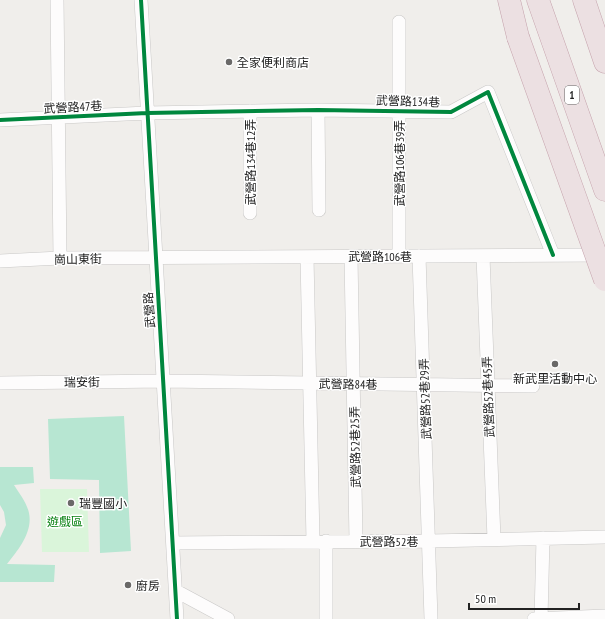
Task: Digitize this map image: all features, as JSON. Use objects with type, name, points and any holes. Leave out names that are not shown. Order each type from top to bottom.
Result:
[{"type":"highway","points":[[509,0],[518,37],[605,280]]},
{"type":"highway","name":"1","points":[[538,0],[605,190]]},
{"type":"highway","points":[[584,0],[605,62]]},
{"type":"street","points":[[57,0],[60,258]]},
{"type":"street","name":"武營路","points":[[141,0],[178,619]]},
{"type":"street","name":"武營路106巷39弄","points":[[399,22],[399,256]]},
{"type":"street","name":"武營路134巷","points":[[147,113],[318,110],[400,110],[451,112],[488,92],[553,255]]},
{"type":"street","points":[[318,110],[319,210]]},
{"type":"street","name":"武營路134巷12弄","points":[[250,111],[250,213]]},
{"type":"street","name":"武營路47巷","points":[[0,120],[147,113]]},
{"type":"street","name":"武營路106巷","points":[[156,258],[605,255]]},
{"type":"street","name":"武營路52巷29弄","points":[[419,256],[425,385],[431,619]]},
{"type":"street","name":"武營路52巷45弄","points":[[483,256],[494,539]]},
{"type":"street","points":[[307,257],[310,383],[319,541],[326,619]]},
{"type":"street","name":"武營路52巷25弄","points":[[351,257],[356,541]]},
{"type":"street","name":"崗山東街","points":[[0,261],[60,258],[156,258]]},
{"type":"street","name":"武營路84巷","points":[[164,381],[533,386]]},
{"type":"street","name":"瑞安街","points":[[0,383],[164,381]]},
{"type":"street","name":"武營路52巷","points":[[173,543],[430,541],[605,537]]},
{"type":"street","points":[[541,619],[543,538]]},
{"type":"street","points":[[176,591],[228,619]]},
{"type":"street","points":[[534,619],[605,616]]},
{"type":"green space","points":[[124,416],[131,551],[100,553],[99,480],[50,479],[48,419]]},
{"type":"green space","points":[[0,467],[33,467],[34,483],[14,485],[27,506],[30,520],[24,540],[7,564],[55,565],[54,582],[0,582],[0,538],[6,525],[4,512],[0,505]]},
{"type":"green space","name":"遊戲區","points":[[40,489],[87,489],[89,552],[42,552]]},
{"type":"cycle path","points":[[141,0],[177,619]]},
{"type":"cycle path","points":[[0,120],[147,113],[318,110],[451,112],[488,92],[553,255]]},
{"type":"place","name":"全家便利商店","points":[[229,62]]},
{"type":"place","name":"新武里活動中心","points":[[555,364]]},
{"type":"place","name":"瑞豐國小","points":[[71,503]]},
{"type":"place","name":"廚房","points":[[128,585]]}]
